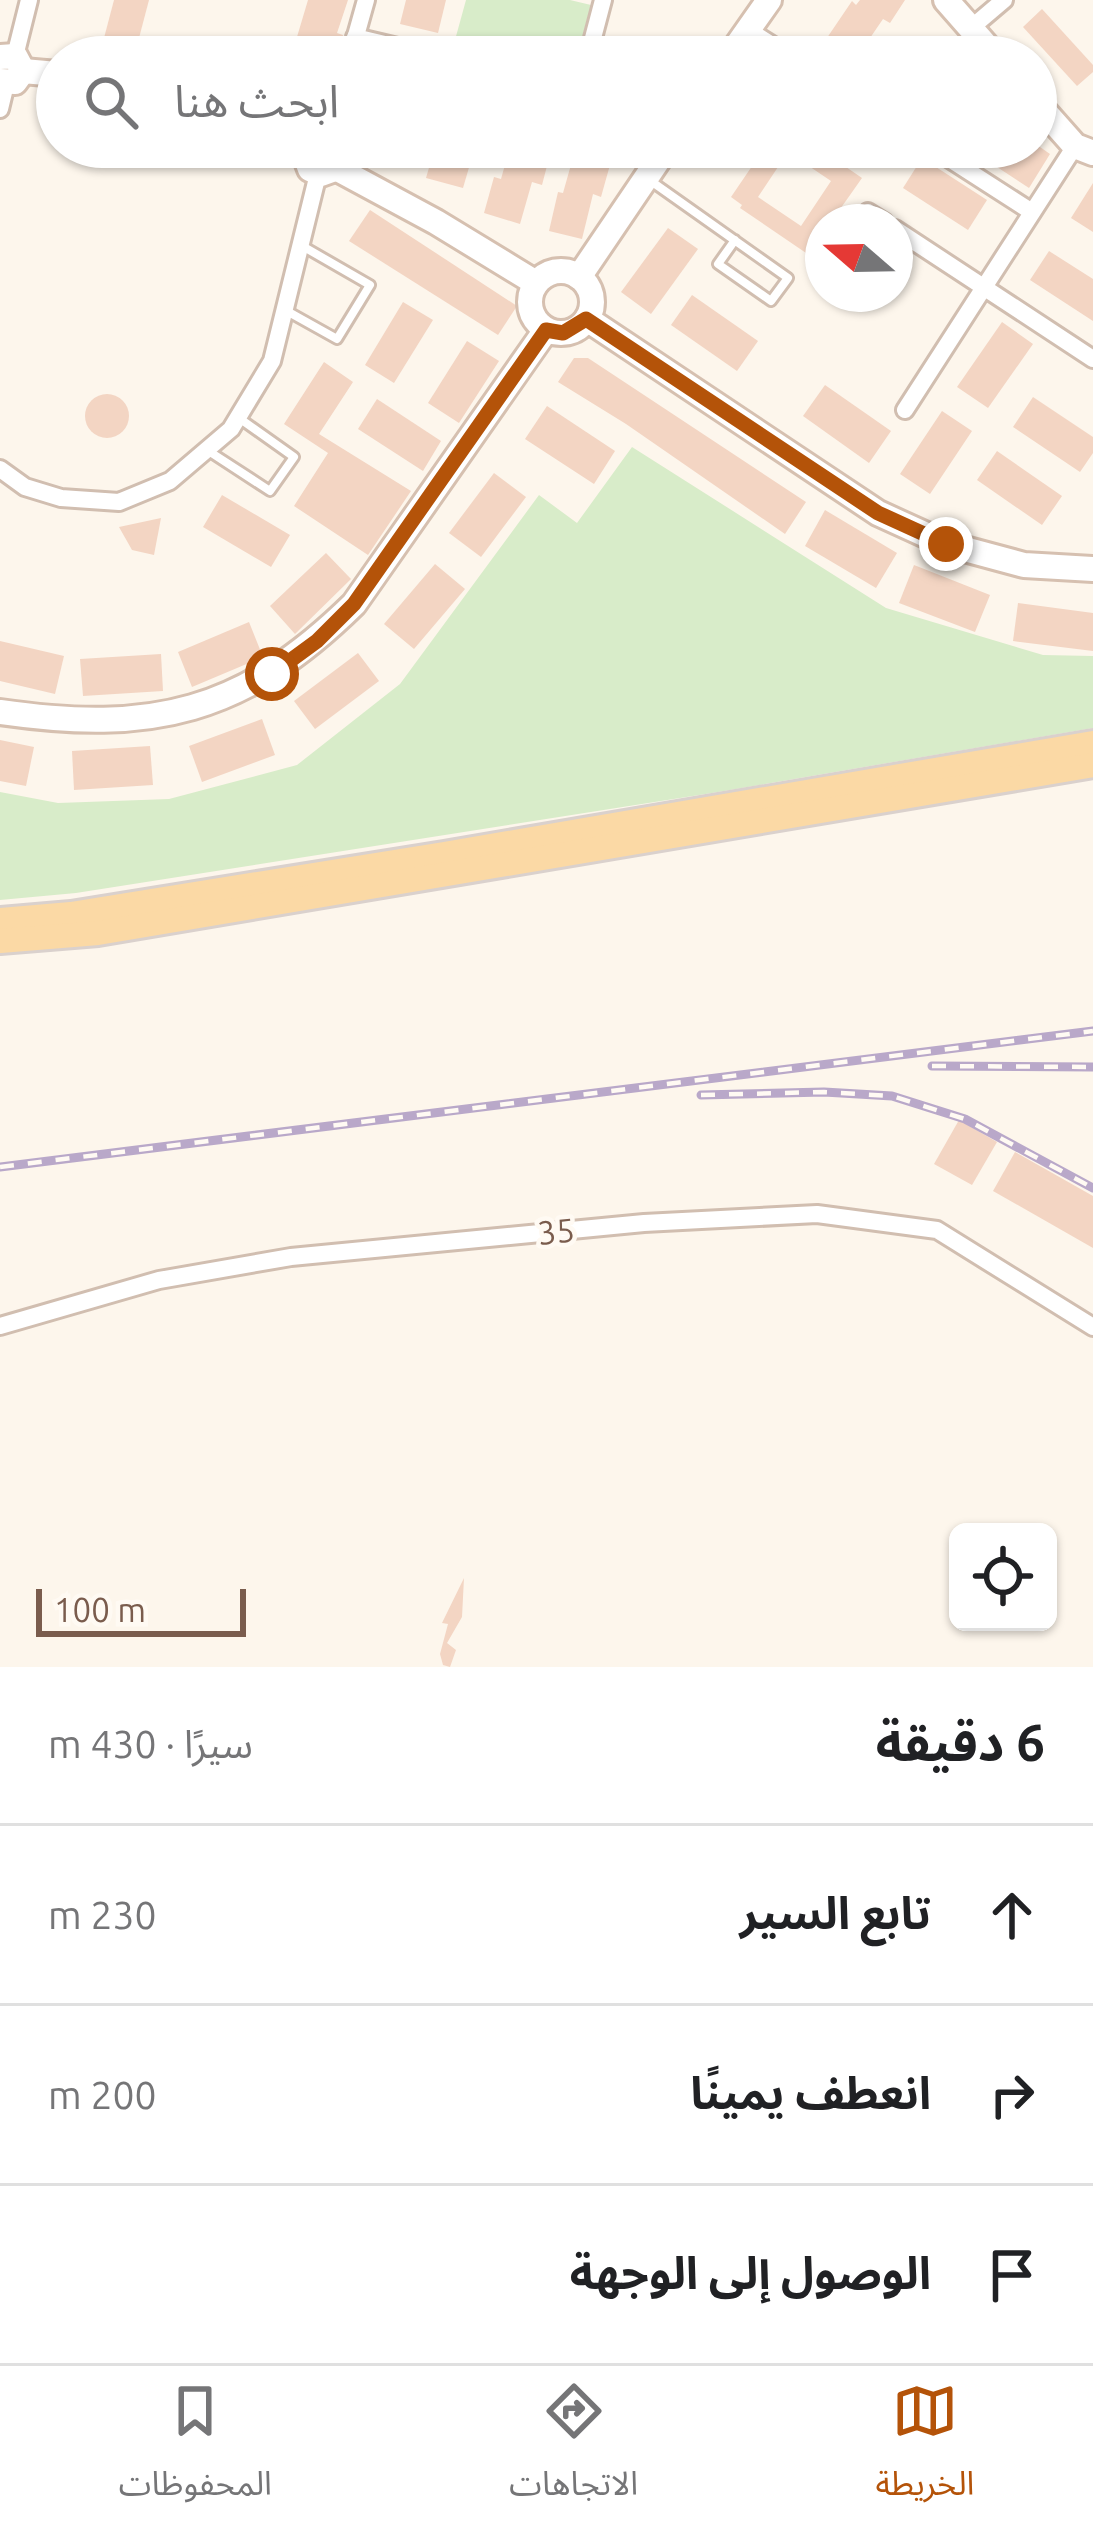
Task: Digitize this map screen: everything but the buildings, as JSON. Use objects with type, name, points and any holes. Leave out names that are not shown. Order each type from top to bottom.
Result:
[{"type":"main road","points":[[0,920],[71,914],[421,858],[1093,743]]},
{"type":"main road","points":[[0,941],[98,933],[1093,765]]},
{"type":"street","points":[[7,76],[29,0]]},
{"type":"street","points":[[355,36],[366,0]]},
{"type":"street","points":[[594,36],[603,0]]},
{"type":"street","points":[[744,36],[769,0]]},
{"type":"street","points":[[946,0],[978,36]]},
{"type":"street","points":[[971,28],[1004,0]]},
{"type":"street","points":[[748,30],[758,36]]},
{"type":"street","points":[[905,410],[1033,212],[1084,150],[1057,123]]},
{"type":"street","points":[[0,469],[25,487],[61,498],[119,502],[170,481],[231,429],[272,362],[302,246],[314,168]]},
{"type":"street","points":[[338,168],[536,283]]},
{"type":"street","points":[[579,277],[653,168]]},
{"type":"street","points":[[965,168],[1033,212]]},
{"type":"street","points":[[913,242],[1093,359]]},
{"type":"street","points":[[561,271],[579,277],[590,292],[586,319],[563,333],[546,330],[537,323],[530,303],[536,283],[561,271]]},
{"type":"street","points":[[586,319],[878,513],[946,544],[1004,560],[1093,569]]},
{"type":"street","points":[[0,712],[65,721],[129,719],[216,702],[272,674],[317,641],[354,604],[546,330]]},
{"type":"street","name":"35","points":[[0,1326],[159,1280],[291,1257],[644,1222],[817,1214],[937,1230],[1093,1327]]},
{"type":"lane","points":[[647,178],[736,240],[788,278],[771,301],[718,264],[736,240]]},
{"type":"lane","points":[[285,310],[337,339],[370,285],[302,246]]},
{"type":"lane","points":[[206,450],[271,491],[293,458],[238,418]]},
{"type":"green space","points":[[466,0],[570,0],[591,5],[583,36],[456,36]]},
{"type":"green space","points":[[632,447],[886,608],[1043,655],[1093,656],[1093,728],[712,793],[76,893],[0,900],[0,792],[58,803],[169,799],[297,765],[400,684],[539,495],[577,523]]},
{"type":"railway","points":[[0,1167],[1093,1031]]},
{"type":"railway","points":[[932,1066],[1093,1067]]},
{"type":"railway","points":[[701,1095],[824,1092],[892,1096],[965,1119],[1093,1188]]},
{"type":"route","points":[[272,674],[317,641],[354,604],[546,330],[572,331],[586,319],[878,513],[946,544]]}]
